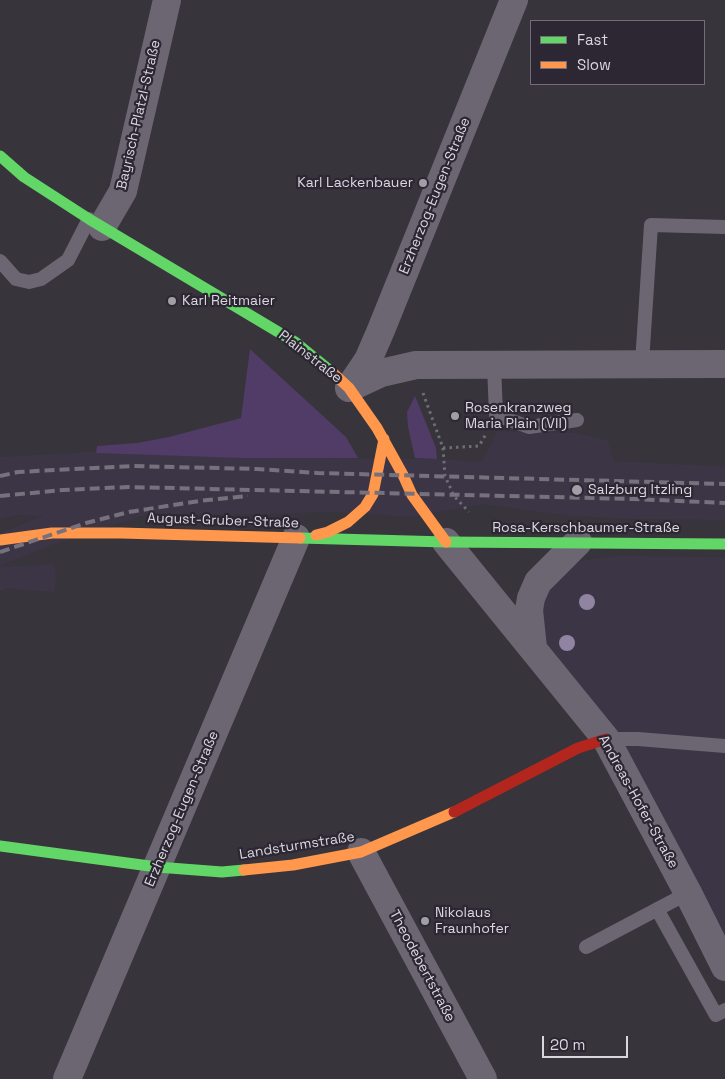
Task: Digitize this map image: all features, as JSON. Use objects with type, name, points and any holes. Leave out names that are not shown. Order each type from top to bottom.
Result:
[{"type":"street","name":"Bayrisch-Platzl-Straße","points":[[95,223],[123,190],[167,0]]},
{"type":"street","name":"Erzherzog-Eugen-Straße","points":[[350,388],[368,360],[381,330],[514,0]]},
{"type":"street","name":"Plainstraße","points":[[0,156],[24,176],[95,223],[295,342],[325,365],[350,388],[381,374],[416,364],[725,364]]},
{"type":"street","name":"Andreas-Hofer-Straße","points":[[350,388],[384,439],[412,495],[446,542],[606,739],[725,967]]},
{"type":"street","points":[[301,538],[328,532],[348,522],[365,507],[373,494],[382,459],[384,439]]},
{"type":"street","name":"August-Gruber-Straße","points":[[0,540],[52,533],[121,533],[446,542]]},
{"type":"street","name":"Erzherzog-Eugen-Straße","points":[[67,1079],[157,867],[301,538]]},
{"type":"street","name":"Rosa-Kerschbaumer-Straße","points":[[446,542],[725,544]]},
{"type":"street","points":[[533,648],[529,610],[531,598],[538,582],[578,542]]},
{"type":"street","name":"Landsturmstraße","points":[[0,846],[157,867],[222,872],[293,865],[361,852],[469,805],[578,748],[606,739]]},
{"type":"street","name":"Theodebertstraße","points":[[361,852],[482,1079]]},
{"type":"lane","points":[[0,261],[16,279],[29,282],[41,278],[68,260],[95,223]]},
{"type":"lane","points":[[642,363],[651,225],[725,227]]},
{"type":"lane","points":[[494,364],[496,415],[529,426],[577,420]]},
{"type":"lane","points":[[606,739],[638,739],[725,746]]},
{"type":"lane","points":[[586,947],[688,893]]},
{"type":"lane","points":[[657,909],[716,1015],[725,1010]]},
{"type":"path","points":[[423,394],[443,448],[445,476],[454,496],[468,512]]},
{"type":"path","points":[[443,448],[479,446],[496,415]]},
{"type":"shaded area","points":[[250,349],[346,437],[358,458],[240,458],[96,453],[97,446],[137,443],[169,437],[241,418]]},
{"type":"shaded area","points":[[415,396],[436,448],[437,459],[415,458],[408,427],[407,412]]},
{"type":"shaded area","points":[[498,431],[577,433],[608,441],[614,461],[725,467],[725,520],[572,516],[482,504],[410,517],[336,512],[149,514],[54,544],[0,565],[0,533],[43,516],[15,515],[0,519],[0,457],[88,452],[240,458],[437,459],[482,462]]},
{"type":"shaded area","points":[[614,556],[725,557],[725,967],[688,893],[533,648],[539,586],[575,562]]},
{"type":"shaded area","points":[[54,564],[56,578],[54,592],[7,588],[0,591],[0,567]]},
{"type":"railway","points":[[0,476],[18,472],[132,466],[725,484]]},
{"type":"railway","points":[[0,496],[63,490],[128,487],[634,499],[725,503]]},
{"type":"railway","points":[[0,552],[86,523],[129,512],[199,501],[248,496]]},
{"type":"traffic: fast","points":[[0,156],[24,177],[89,219],[295,342],[333,373]]},
{"type":"traffic: fast","points":[[300,538],[446,542],[725,544]]},
{"type":"traffic: fast","points":[[0,846],[157,867],[222,872],[244,870]]},
{"type":"traffic: slow","points":[[333,373],[349,388],[377,428],[412,495],[446,542]]},
{"type":"traffic: slow","points":[[316,535],[328,532],[348,522],[365,507],[373,494],[384,439]]},
{"type":"traffic: slow","points":[[0,540],[52,533],[300,538]]},
{"type":"traffic: slow","points":[[244,870],[293,865],[361,852],[454,812]]},
{"type":"traffic: jam","points":[[454,812],[578,748],[606,739]]},
{"type":"place","name":"Karl Lackenbauer","points":[[423,183]]},
{"type":"place","name":"Karl Reitmaier","points":[[172,301]]},
{"type":"place","name":"Rosenkranzweg Maria Plain (VII)","points":[[455,416]]},
{"type":"place","name":"Salzburg Itzling","points":[[577,490]]},
{"type":"place","name":"Nikolaus Fraunhofer","points":[[425,921]]}]
